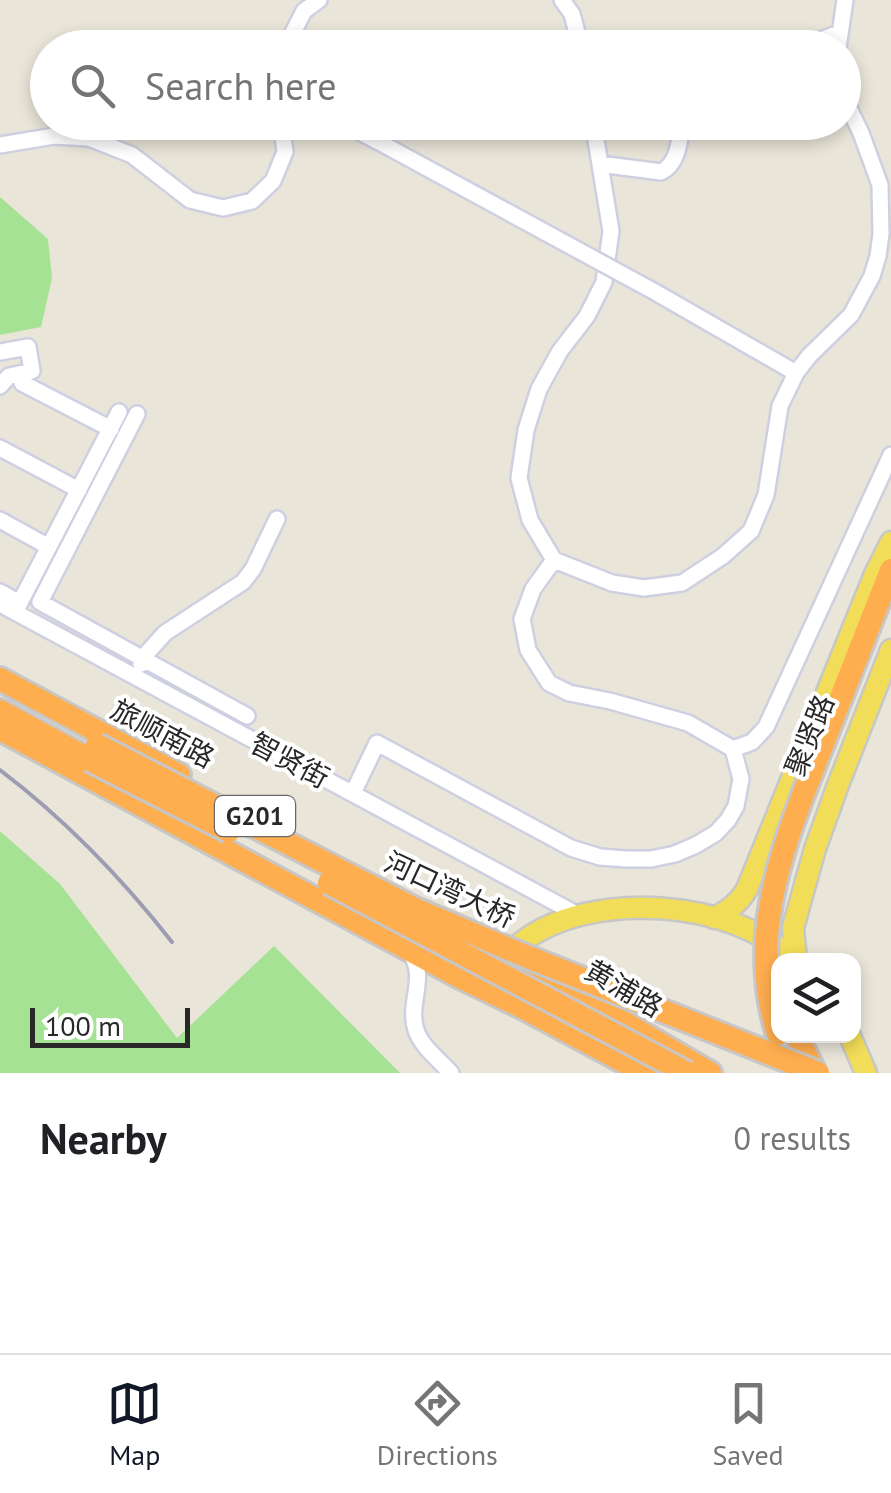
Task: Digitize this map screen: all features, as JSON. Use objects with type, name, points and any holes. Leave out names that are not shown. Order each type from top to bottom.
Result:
[{"type":"highway","points":[[878,643],[891,570]]},
{"type":"highway","points":[[771,1004],[765,955],[768,914],[778,869],[891,610]]},
{"type":"highway","name":"旅顺南路","points":[[0,679],[508,956]]},
{"type":"highway","points":[[0,694],[94,752]]},
{"type":"highway","points":[[0,711],[94,752]]},
{"type":"highway","name":"G201","points":[[0,729],[645,1073]]},
{"type":"highway","name":"河口湾大桥","points":[[94,752],[688,1073]]},
{"type":"highway","name":"河口湾大桥","points":[[94,752],[415,908],[816,1073]]},
{"type":"highway","points":[[781,953],[792,872],[818,776]]},
{"type":"highway","name":"黄浦路","points":[[508,956],[710,1073]]},
{"type":"highway","points":[[783,1043],[796,1073]]},
{"type":"highway","name":"河口湾大桥","points":[[801,1043],[816,1073]]},
{"type":"main road","name":"聚贤路","points":[[714,918],[732,908],[747,889],[891,542]]},
{"type":"main road","name":"聚贤路","points":[[794,953],[796,914],[878,643]]},
{"type":"main road","points":[[747,889],[760,906],[782,914],[796,914]]},
{"type":"main road","name":"聚贤路","points":[[486,990],[508,956],[524,941],[542,930],[606,910],[690,912],[743,928],[770,940],[786,953]]},
{"type":"main road","points":[[853,1043],[867,1072]]},
{"type":"street","points":[[294,30],[304,10],[318,0]]},
{"type":"street","points":[[562,0],[572,14],[576,30]]},
{"type":"street","points":[[840,30],[845,0]]},
{"type":"street","points":[[596,140],[611,231],[604,282],[539,388],[526,430],[518,478],[530,520],[554,560],[612,583],[644,588],[682,583],[751,531],[766,496],[780,406],[809,356],[851,315],[878,256],[886,184],[861,133]]},
{"type":"street","points":[[0,145],[30,140]]},
{"type":"street","points":[[94,140],[132,155],[190,200],[223,208],[252,201],[272,180],[285,152],[283,140]]},
{"type":"street","points":[[375,140],[796,373]]},
{"type":"street","points":[[600,164],[661,172],[669,168],[679,140]]},
{"type":"street","points":[[0,352],[28,347],[32,371],[9,376],[0,386]]},
{"type":"street","points":[[22,383],[111,428]]},
{"type":"street","points":[[0,592],[18,608],[119,412]]},
{"type":"street","points":[[137,414],[40,602],[247,716]]},
{"type":"street","points":[[0,448],[79,490]]},
{"type":"street","points":[[734,749],[752,742],[766,727],[891,455]]},
{"type":"street","points":[[134,676],[165,633],[243,582],[277,519]]},
{"type":"street","points":[[0,520],[49,547]]},
{"type":"street","points":[[353,794],[377,743],[571,848],[600,857],[652,859],[675,854],[716,833],[728,820],[740,792],[734,749],[688,722],[569,693],[549,682],[528,650],[522,619],[533,589],[554,560]]},
{"type":"street","name":"智贤街","points":[[0,604],[18,608],[134,676],[580,916]]},
{"type":"street","points":[[535,891],[541,905],[542,930]]},
{"type":"street","points":[[408,950],[418,967],[416,1031],[450,1073]]},
{"type":"street","points":[[416,1000],[426,982],[452,973]]},
{"type":"green space","points":[[0,197],[48,239],[52,278],[41,327],[0,335]]},
{"type":"green space","points":[[0,831],[60,884],[177,1038],[274,946],[400,1073],[0,1073]]},
{"type":"railway","points":[[0,770],[92,850],[172,942]]}]
